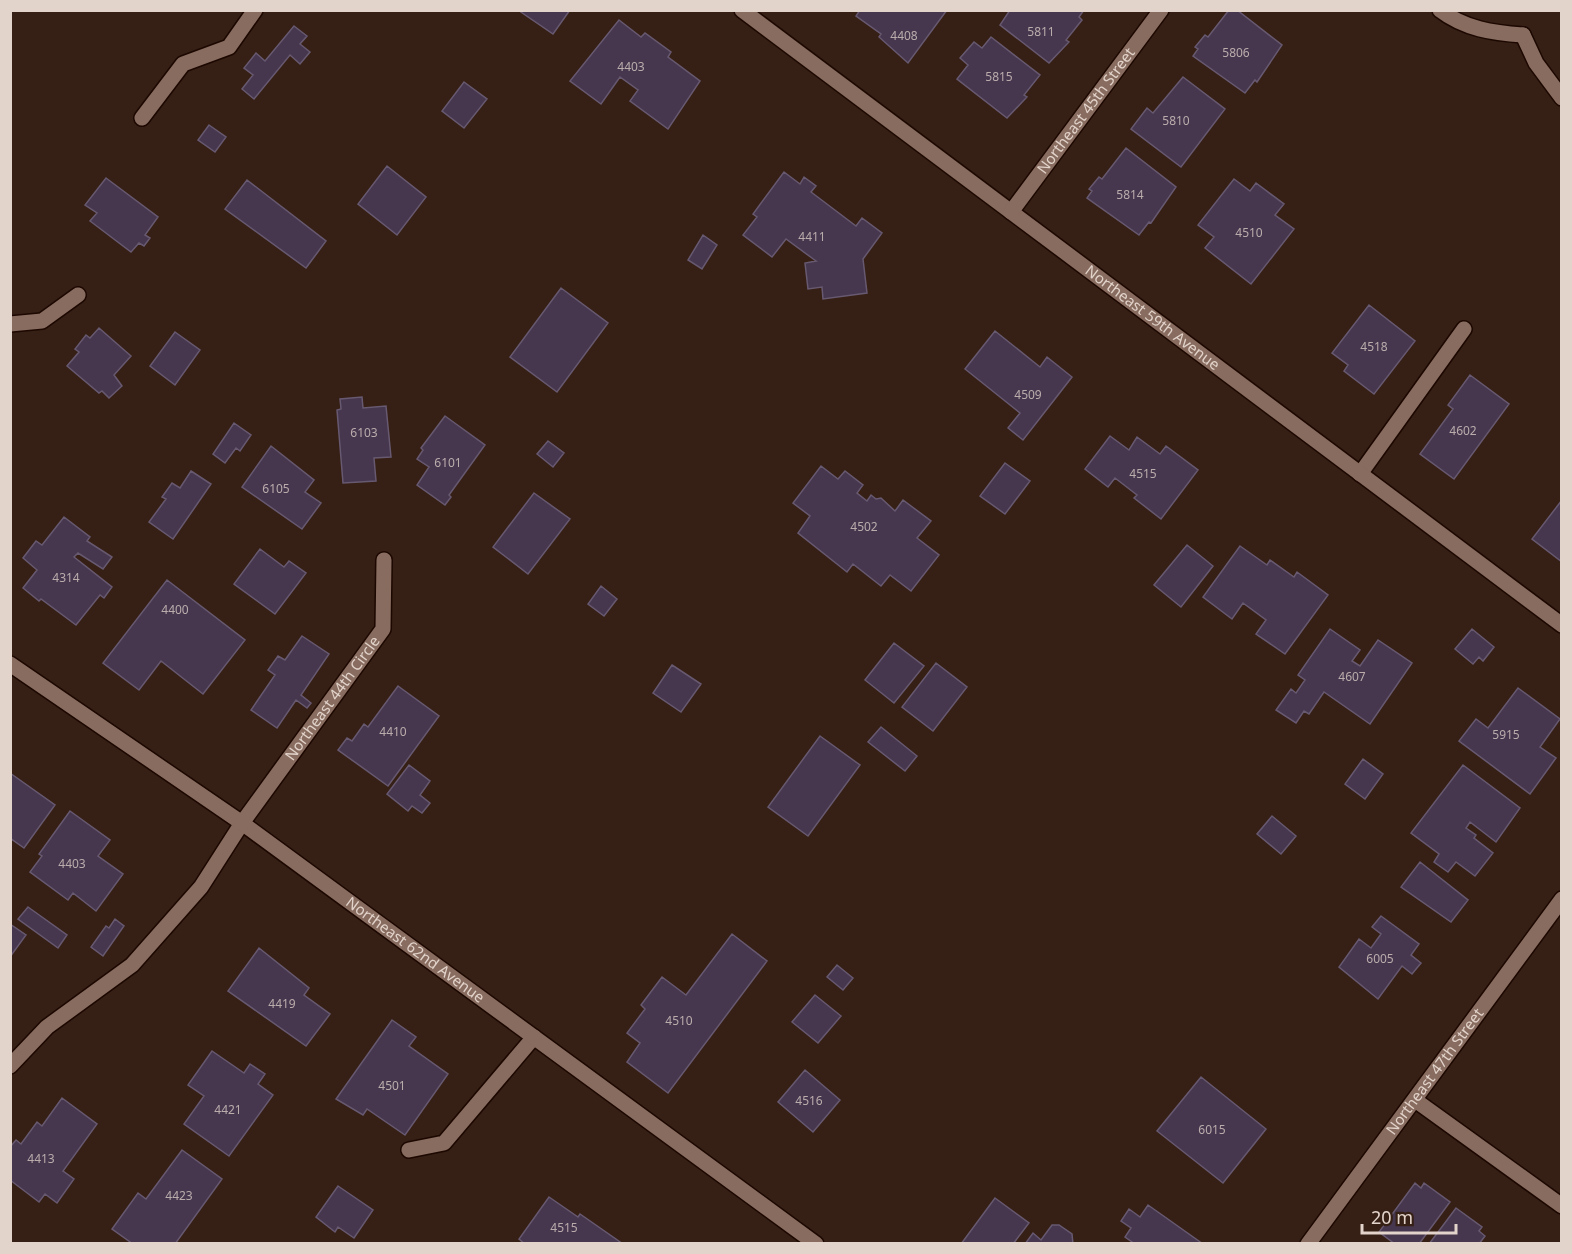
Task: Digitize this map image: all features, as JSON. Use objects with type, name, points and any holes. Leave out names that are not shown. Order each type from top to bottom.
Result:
[{"type":"street","points":[[142,118],[183,64],[229,47],[255,10]]},
{"type":"street","name":"Northeast 59th Avenue","points":[[742,10],[1562,625]]},
{"type":"street","name":"Northeast 45th Street","points":[[1011,212],[1161,10]]},
{"type":"street","points":[[1440,10],[1452,20],[1487,32],[1523,35],[1536,63],[1562,98]]},
{"type":"street","points":[[10,324],[42,321],[78,295]]},
{"type":"street","points":[[1360,474],[1464,329]]},
{"type":"street","name":"Northeast 44th Circle","points":[[10,1066],[47,1027],[132,965],[201,887],[242,823],[383,629],[384,560]]},
{"type":"street","name":"Northeast 62nd Avenue","points":[[10,664],[242,823],[816,1244]]},
{"type":"street","name":"Northeast 47th Street","points":[[1308,1244],[1562,899]]},
{"type":"street","points":[[409,1150],[444,1143],[534,1037]]},
{"type":"street","points":[[1415,1100],[1562,1206]]},
{"type":"building","points":[[518,10],[570,10],[553,34]]},
{"type":"building","points":[[860,10],[947,10],[908,63],[879,37],[881,34],[856,16]]},
{"type":"building","points":[[1010,10],[1084,10],[1079,17],[1082,20],[1066,40],[1069,42],[1049,63],[1000,25]]},
{"type":"building","points":[[1229,10],[1237,10],[1282,45],[1257,82],[1255,80],[1245,93],[1193,56],[1198,49],[1195,47],[1205,35],[1208,37]]},
{"type":"building","points":[[619,20],[641,37],[645,33],[671,52],[668,57],[700,81],[668,129],[630,101],[638,90],[620,77],[601,104],[570,81]]},
{"type":"building","points":[[294,26],[307,36],[300,44],[310,52],[300,64],[290,55],[254,99],[242,89],[253,75],[244,68],[256,53],[265,61]]},
{"type":"building","points":[[991,37],[1040,75],[1024,95],[1027,97],[1007,118],[957,79],[968,65],[960,58],[974,42],[982,48]]},
{"type":"building","points":[[1183,77],[1225,109],[1181,167],[1131,129],[1147,108],[1153,113]]},
{"type":"building","points":[[464,82],[487,99],[464,128],[442,111]]},
{"type":"building","points":[[209,125],[226,137],[215,152],[198,140]]},
{"type":"building","points":[[1126,148],[1176,187],[1151,223],[1149,222],[1139,235],[1087,198],[1092,191],[1089,189],[1099,177],[1102,179]]},
{"type":"building","points":[[387,166],[426,197],[397,235],[358,204]]},
{"type":"building","points":[[784,172],[800,184],[804,177],[816,186],[811,192],[856,226],[862,218],[882,233],[863,259],[867,293],[823,299],[822,287],[808,289],[805,263],[816,261],[786,239],[772,257],[743,235],[757,217],[753,214]]},
{"type":"building","points":[[106,178],[158,217],[145,235],[150,238],[144,246],[139,243],[131,252],[90,221],[97,213],[85,205]]},
{"type":"building","points":[[1234,179],[1250,191],[1256,183],[1284,204],[1275,215],[1294,229],[1251,284],[1205,248],[1214,237],[1198,225]]},
{"type":"building","points":[[247,180],[326,241],[306,268],[225,209]]},
{"type":"building","points":[[703,235],[717,245],[702,269],[688,260]]},
{"type":"building","points":[[561,288],[608,323],[557,392],[510,357]]},
{"type":"building","points":[[1369,305],[1415,341],[1374,394],[1344,371],[1348,365],[1332,353]]},
{"type":"building","points":[[99,328],[131,356],[114,375],[122,386],[109,398],[102,391],[99,393],[67,366],[79,352],[75,349],[86,335],[90,338]]},
{"type":"building","points":[[995,331],[1040,367],[1047,357],[1072,377],[1023,440],[1008,428],[1020,413],[965,369]]},
{"type":"building","points":[[175,332],[200,350],[175,385],[150,366]]},
{"type":"building","points":[[1470,375],[1509,404],[1454,479],[1420,454],[1453,409],[1448,405]]},
{"type":"building","points":[[362,397],[363,408],[386,406],[391,457],[374,458],[376,481],[343,483],[337,410],[341,409],[340,399]]},
{"type":"building","points":[[445,416],[485,445],[449,495],[451,497],[445,505],[417,485],[429,467],[417,459],[423,450],[421,448]]},
{"type":"building","points":[[234,423],[251,435],[240,451],[236,448],[225,463],[213,454]]},
{"type":"building","points":[[1110,436],[1129,450],[1137,437],[1160,454],[1166,446],[1198,470],[1161,519],[1134,498],[1137,495],[1115,478],[1108,487],[1085,469]]},
{"type":"building","points":[[548,441],[564,453],[553,467],[537,454]]},
{"type":"building","points":[[271,446],[314,480],[305,492],[321,503],[302,529],[242,487]]},
{"type":"building","points":[[1005,463],[1030,481],[1005,514],[980,496]]},
{"type":"building","points":[[821,466],[838,479],[845,471],[863,485],[857,493],[867,501],[871,495],[876,499],[881,498],[895,511],[903,500],[931,521],[917,538],[939,555],[911,591],[890,575],[881,586],[853,564],[847,572],[798,533],[810,516],[793,503]]},
{"type":"building","points":[[191,471],[211,484],[173,539],[149,522],[166,499],[162,497],[172,483],[180,488]]},
{"type":"building","points":[[534,493],[570,519],[528,574],[493,547]]},
{"type":"building","points":[[1562,500],[1562,562],[1532,539]]},
{"type":"building","points":[[64,517],[90,537],[87,541],[112,557],[103,569],[78,553],[74,557],[112,587],[104,598],[100,595],[76,625],[23,588],[37,570],[23,558],[36,541],[42,545]]},
{"type":"building","points":[[1187,545],[1213,566],[1181,607],[1154,585]]},
{"type":"building","points":[[1240,546],[1267,565],[1270,560],[1294,577],[1297,572],[1328,595],[1285,654],[1256,634],[1266,620],[1243,603],[1232,619],[1203,597]]},
{"type":"building","points":[[260,549],[284,567],[289,561],[306,573],[275,614],[234,584]]},
{"type":"building","points":[[167,580],[245,640],[203,694],[161,661],[139,690],[103,663]]},
{"type":"building","points":[[601,586],[617,599],[604,616],[588,604]]},
{"type":"building","points":[[1330,629],[1360,650],[1352,661],[1360,666],[1378,640],[1412,663],[1370,724],[1324,692],[1309,714],[1304,711],[1296,723],[1276,710],[1291,689],[1296,693],[1305,680],[1298,675]]},
{"type":"building","points":[[1472,629],[1494,647],[1483,661],[1479,657],[1473,664],[1455,649]]},
{"type":"building","points":[[302,636],[329,654],[301,695],[311,703],[307,708],[296,700],[277,728],[251,710],[275,675],[268,670],[278,656],[285,660]]},
{"type":"building","points":[[894,643],[924,666],[894,703],[865,680]]},
{"type":"building","points":[[936,663],[967,687],[933,731],[902,707]]},
{"type":"building","points":[[672,665],[701,684],[681,712],[653,693]]},
{"type":"building","points":[[398,686],[439,716],[388,786],[338,750],[347,738],[352,741],[364,724],[368,727]]},
{"type":"building","points":[[1518,688],[1560,719],[1540,747],[1556,758],[1530,794],[1459,741],[1476,719],[1488,728]]},
{"type":"building","points":[[881,727],[917,756],[905,771],[868,742]]},
{"type":"building","points":[[820,736],[860,765],[808,836],[768,807]]},
{"type":"building","points":[[1363,759],[1383,774],[1365,799],[1345,784]]},
{"type":"building","points":[[409,765],[430,781],[420,795],[430,803],[422,813],[412,806],[408,811],[387,794]]},
{"type":"building","points":[[1463,765],[1520,808],[1496,842],[1470,822],[1466,828],[1476,835],[1474,838],[1493,853],[1475,876],[1456,862],[1448,872],[1434,862],[1439,854],[1411,833]]},
{"type":"building","points":[[10,773],[55,805],[24,848],[10,838]]},
{"type":"building","points":[[70,811],[110,840],[98,856],[123,874],[96,911],[73,893],[68,900],[30,872],[42,856],[39,854]]},
{"type":"building","points":[[1272,816],[1296,836],[1281,854],[1257,834]]},
{"type":"building","points":[[1420,862],[1468,900],[1451,922],[1401,887]]},
{"type":"building","points":[[28,907],[67,935],[58,948],[18,919]]},
{"type":"building","points":[[1381,916],[1419,944],[1411,955],[1421,963],[1412,974],[1402,966],[1378,999],[1339,967],[1359,939],[1371,948],[1381,934],[1372,927]]},
{"type":"building","points":[[115,919],[124,926],[103,956],[91,947],[106,926],[109,928]]},
{"type":"building","points":[[10,924],[26,935],[10,957]]},
{"type":"building","points":[[732,934],[767,961],[668,1093],[627,1062],[640,1043],[627,1033],[645,1009],[641,1005],[662,977],[686,995]]},
{"type":"building","points":[[259,948],[309,988],[304,995],[330,1014],[306,1046],[228,991]]},
{"type":"building","points":[[837,965],[853,978],[843,990],[827,977]]},
{"type":"building","points":[[815,995],[841,1016],[818,1043],[792,1022]]},
{"type":"building","points":[[392,1020],[416,1037],[409,1046],[448,1074],[405,1135],[367,1109],[363,1115],[336,1099]]},
{"type":"building","points":[[212,1051],[244,1073],[250,1064],[265,1074],[258,1084],[273,1095],[229,1156],[184,1124],[204,1096],[188,1085]]},
{"type":"building","points":[[805,1070],[840,1100],[813,1132],[778,1102]]},
{"type":"building","points":[[1201,1077],[1266,1129],[1223,1183],[1157,1131]]},
{"type":"building","points":[[62,1098],[97,1124],[63,1171],[74,1179],[57,1203],[45,1194],[39,1202],[10,1180],[10,1147],[16,1140],[21,1144],[37,1122],[42,1126]]},
{"type":"building","points":[[182,1150],[222,1179],[175,1244],[133,1244],[112,1229],[138,1193],[146,1199]]},
{"type":"building","points":[[1415,1183],[1421,1188],[1424,1183],[1450,1202],[1419,1244],[1395,1244],[1379,1232]]},
{"type":"building","points":[[338,1186],[373,1210],[354,1238],[338,1227],[335,1232],[316,1217]]},
{"type":"building","points":[[549,1197],[578,1217],[580,1214],[623,1244],[525,1244],[519,1239]]},
{"type":"building","points":[[995,1198],[1029,1223],[1013,1244],[961,1244]]},
{"type":"building","points":[[1148,1205],[1203,1244],[1135,1244],[1125,1237],[1131,1228],[1121,1221],[1129,1209],[1140,1217]]},
{"type":"building","points":[[1456,1208],[1482,1227],[1479,1231],[1485,1236],[1479,1244],[1429,1244]]},
{"type":"building","points":[[1052,1225],[1059,1225],[1072,1234],[1073,1244],[1025,1244],[1033,1233],[1041,1240]]}]
